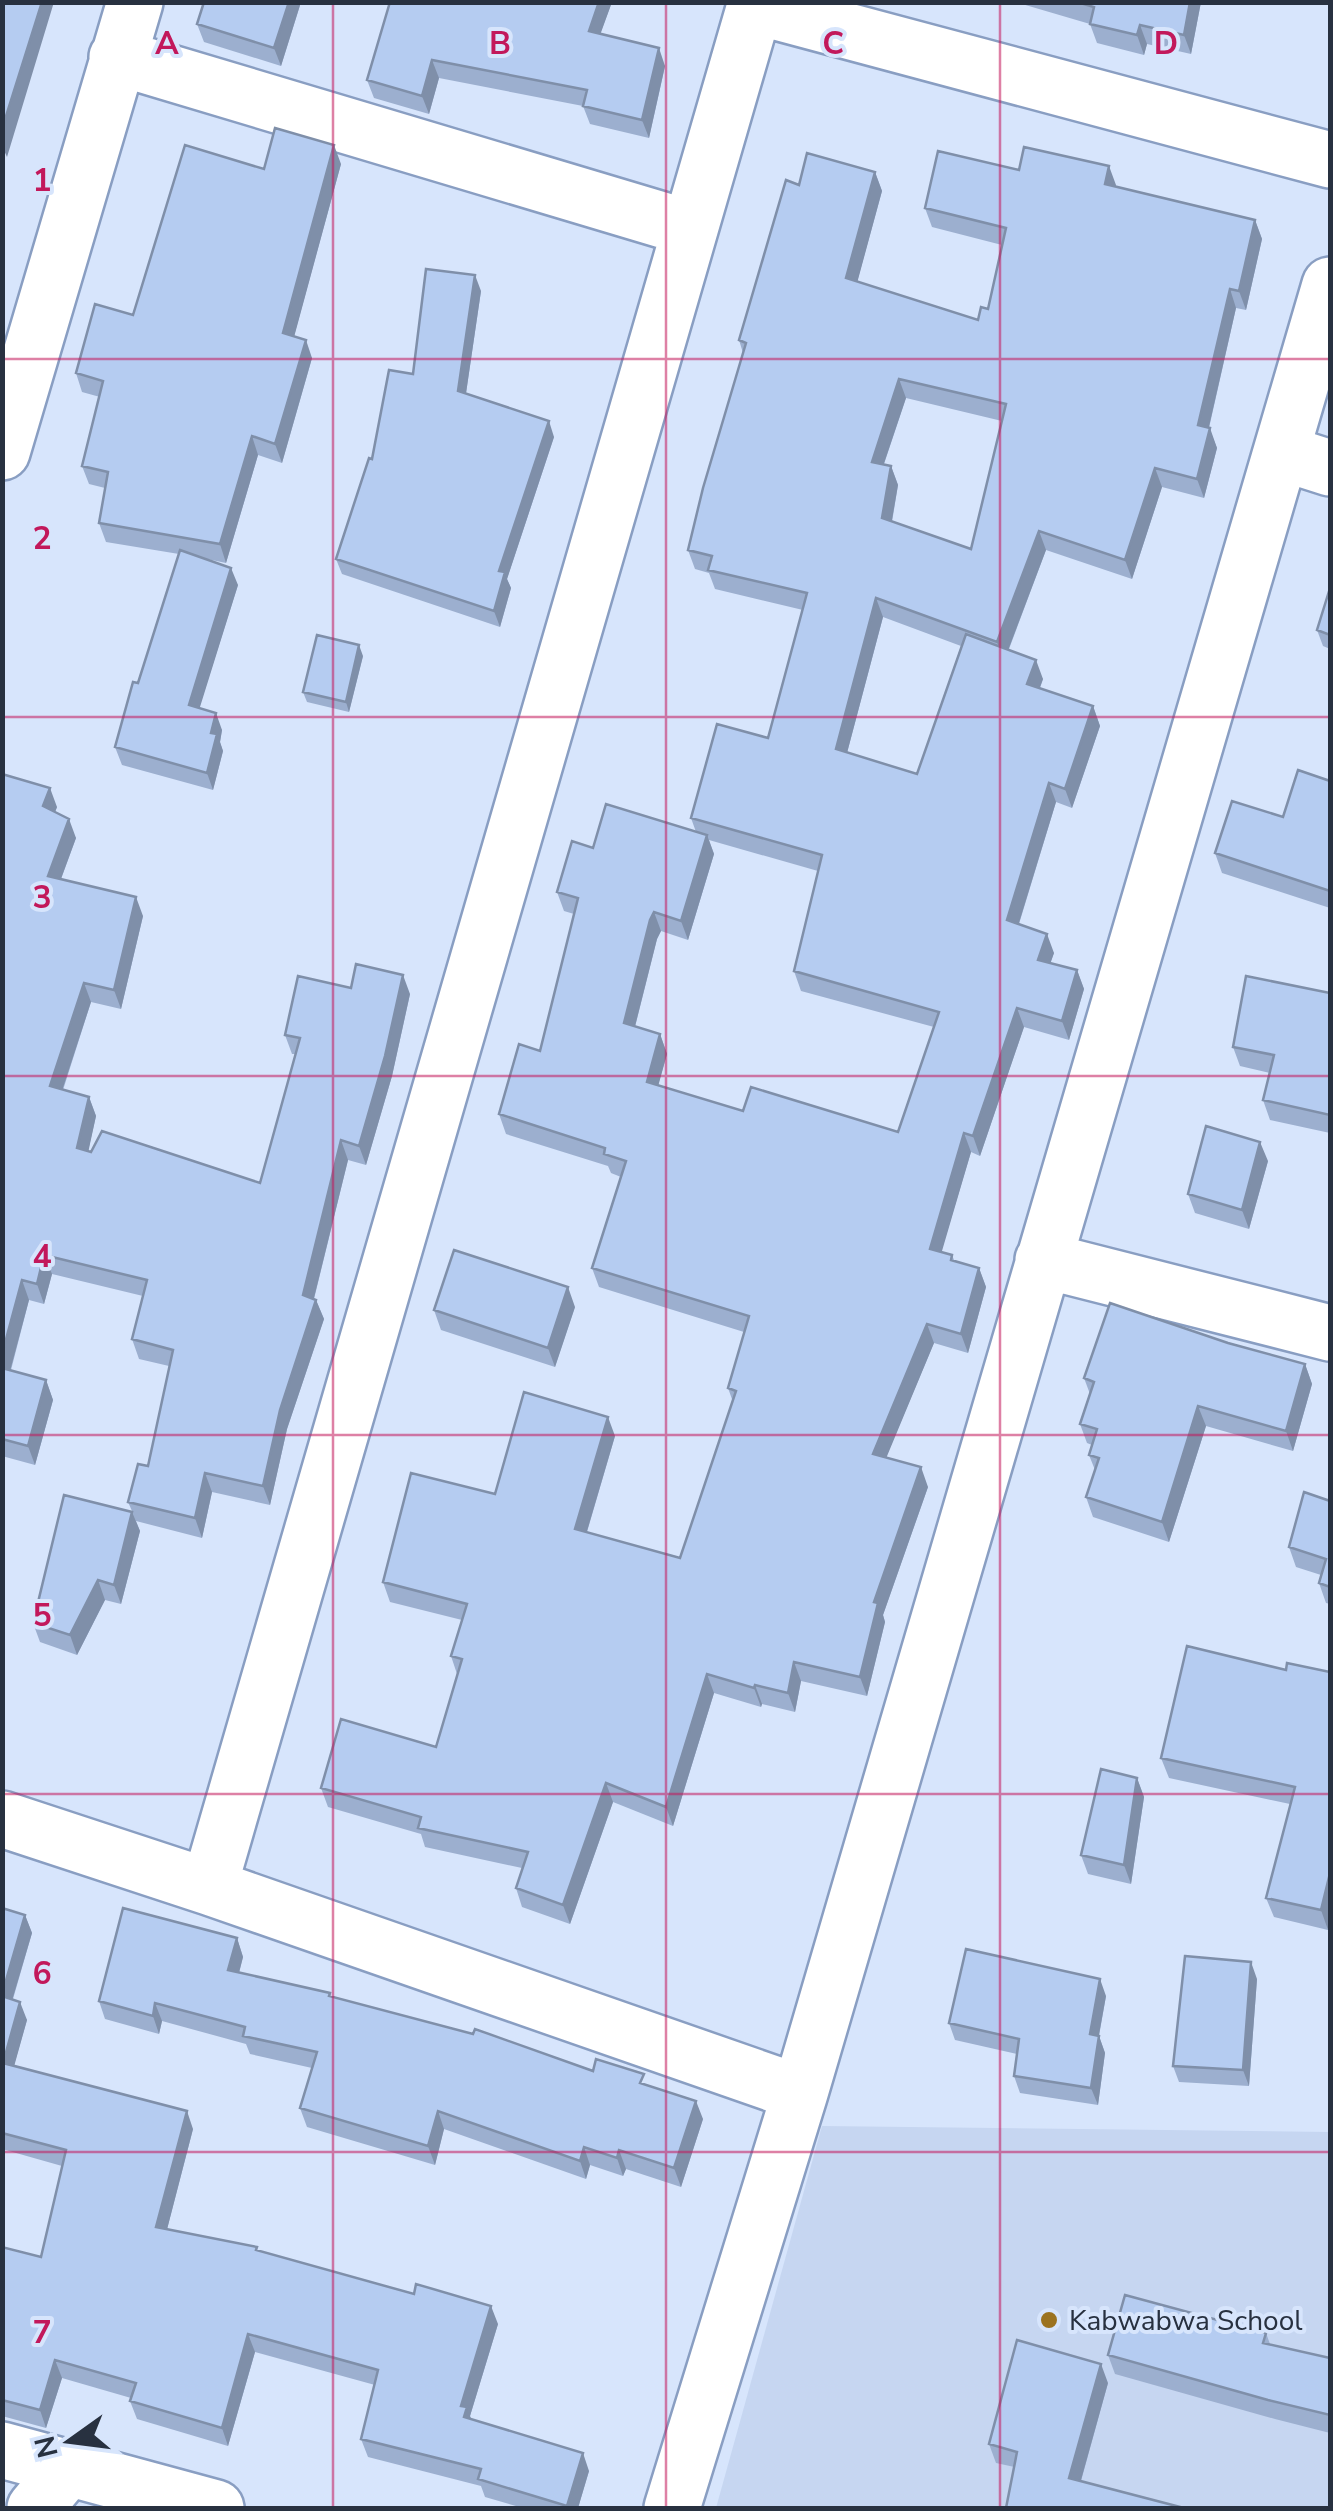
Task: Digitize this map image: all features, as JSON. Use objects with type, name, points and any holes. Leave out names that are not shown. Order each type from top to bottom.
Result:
[{"type":"street","points":[[2,452],[134,2]]},
{"type":"street","points":[[209,1887],[755,4],[1330,160]]},
{"type":"street","points":[[118,57],[690,228]]},
{"type":"street","points":[[672,2508],[800,2093],[1043,1260],[1306,461],[1330,284]]},
{"type":"street","points":[[1043,1260],[1330,1333]]},
{"type":"street","points":[[2,1819],[800,2093]]},
{"type":"street","points":[[2,2450],[216,2508]]},
{"type":"street","points":[[36,2508],[70,2466]]},
{"type":"shaded area","name":"Kabwabwa School","points":[[822,2126],[1330,2132],[1330,2508],[716,2508]]},
{"type":"building","points":[[2,2],[42,2],[2,129]]},
{"type":"building","points":[[204,2],[289,2],[274,48],[197,24]]},
{"type":"building","points":[[390,2],[599,2],[589,31],[659,48],[642,120],[583,106],[587,90],[432,60],[422,96],[367,80]]},
{"type":"building","points":[[1077,2],[1190,2],[1184,35],[1140,25],[1137,35],[1090,24],[1094,7]]},
{"type":"building","points":[[275,128],[334,145],[283,333],[306,340],[275,444],[252,436],[220,544],[99,523],[108,472],[82,466],[103,381],[76,373],[95,304],[133,315],[185,145],[264,169]]},
{"type":"building","points":[[1024,147],[1109,166],[1105,184],[1255,220],[1239,291],[1230,289],[1198,425],[1210,428],[1197,479],[1155,468],[1125,560],[1039,531],[997,642],[876,598],[836,749],[917,774],[966,634],[1036,660],[1027,684],[1093,706],[1065,789],[1049,783],[1007,920],[1047,934],[1038,960],[1077,970],[1062,1021],[1017,1008],[973,1136],[964,1133],[930,1249],[979,1268],[961,1334],[927,1324],[873,1454],[921,1467],[874,1602],[878,1603],[860,1677],[794,1662],[788,1693],[707,1674],[666,1807],[606,1783],[563,1905],[516,1888],[528,1852],[418,1828],[421,1817],[321,1788],[341,1719],[436,1747],[462,1659],[451,1656],[467,1604],[383,1582],[411,1473],[495,1494],[524,1392],[608,1417],[575,1529],[680,1558],[736,1391],[728,1388],[749,1316],[592,1268],[626,1161],[604,1154],[605,1148],[499,1114],[519,1044],[540,1051],[578,898],[557,892],[572,841],[593,848],[606,804],[707,835],[681,921],[654,912],[650,920],[624,1023],[660,1034],[647,1082],[743,1111],[751,1087],[898,1132],[939,1012],[794,971],[822,855],[691,818],[717,724],[768,738],[807,593],[708,570],[712,556],[688,550],[746,343],[739,340],[786,180],[799,185],[807,153],[875,172],[846,278],[978,320],[981,307],[988,309],[1006,228],[925,208],[938,151],[1019,170]],"holes":[[[899,379],[1006,404],[971,549],[882,518],[891,466],[872,462]]]},
{"type":"building","points":[[426,269],[475,275],[458,391],[549,421],[499,571],[505,572],[494,611],[336,559],[369,458],[372,459],[389,370],[413,374]]},
{"type":"building","points":[[180,550],[231,568],[189,705],[216,713],[211,733],[217,734],[207,773],[115,747],[133,682],[138,683]]},
{"type":"building","points":[[1330,588],[1330,635],[1317,630]]},
{"type":"building","points":[[317,635],[359,645],[346,702],[303,692]]},
{"type":"building","points":[[1298,770],[1330,781],[1330,891],[1215,853],[1232,801],[1283,817]]},
{"type":"building","points":[[2,774],[50,788],[43,806],[69,819],[48,876],[136,897],[114,990],[84,983],[50,1086],[89,1097],[77,1148],[91,1152],[102,1131],[260,1183],[300,1038],[285,1035],[298,976],[351,988],[356,964],[403,975],[359,1146],[341,1140],[303,1295],[316,1300],[280,1410],[263,1486],[205,1473],[195,1518],[128,1502],[138,1464],[148,1466],[173,1350],[132,1339],[147,1280],[44,1255],[37,1284],[22,1280],[2,1354]]},
{"type":"building","points":[[1246,976],[1330,993],[1330,1115],[1263,1100],[1274,1055],[1233,1047]]},
{"type":"building","points":[[1206,1126],[1260,1142],[1242,1210],[1188,1194]]},
{"type":"building","points":[[454,1250],[568,1287],[548,1348],[434,1310]]},
{"type":"building","points":[[1110,1303],[1305,1364],[1286,1431],[1198,1406],[1162,1522],[1086,1497],[1099,1458],[1089,1455],[1097,1429],[1080,1424],[1094,1382],[1084,1378]]},
{"type":"building","points":[[2,1368],[46,1380],[28,1446],[2,1439]]},
{"type":"building","points":[[1304,1492],[1330,1501],[1330,1587],[1319,1583],[1326,1559],[1289,1547]]},
{"type":"building","points":[[64,1495],[132,1512],[114,1585],[98,1580],[70,1635],[33,1623]]},
{"type":"building","points":[[1187,1646],[1286,1670],[1287,1663],[1330,1672],[1330,1873],[1321,1910],[1266,1898],[1295,1787],[1161,1758]]},
{"type":"building","points":[[1101,1769],[1137,1778],[1124,1865],[1081,1855]]},
{"type":"building","points":[[2,1908],[25,1915],[2,1994]]},
{"type":"building","points":[[123,1908],[237,1938],[228,1970],[330,1993],[329,1996],[473,2034],[475,2029],[593,2071],[596,2059],[644,2074],[640,2083],[696,2101],[674,2168],[619,2150],[617,2158],[584,2147],[580,2161],[438,2111],[428,2146],[300,2108],[317,2052],[243,2036],[245,2027],[155,2003],[153,2016],[99,2001]]},
{"type":"building","points":[[966,1949],[1100,1979],[1090,2034],[1099,2036],[1091,2088],[1014,2076],[1019,2039],[949,2023]]},
{"type":"building","points":[[1185,1956],[1251,1962],[1243,2070],[1173,2066]]},
{"type":"building","points":[[2,1996],[20,2002],[3,2063],[187,2111],[156,2227],[257,2247],[256,2250],[414,2294],[416,2284],[491,2306],[461,2406],[467,2407],[464,2417],[583,2453],[567,2506],[478,2479],[481,2469],[361,2439],[378,2370],[248,2334],[222,2428],[130,2401],[136,2383],[55,2360],[40,2410],[2,2400],[2,2247],[41,2257],[66,2150],[2,2133]]},
{"type":"building","points":[[1125,2295],[1266,2333],[1263,2343],[1330,2358],[1330,2415],[1108,2355]]},
{"type":"building","points":[[1017,2340],[1101,2364],[1069,2478],[1184,2508],[1006,2508],[1017,2452],[989,2444]]},
{"type":"place","name":"Kabwabwa School","points":[[1049,2320]]}]
